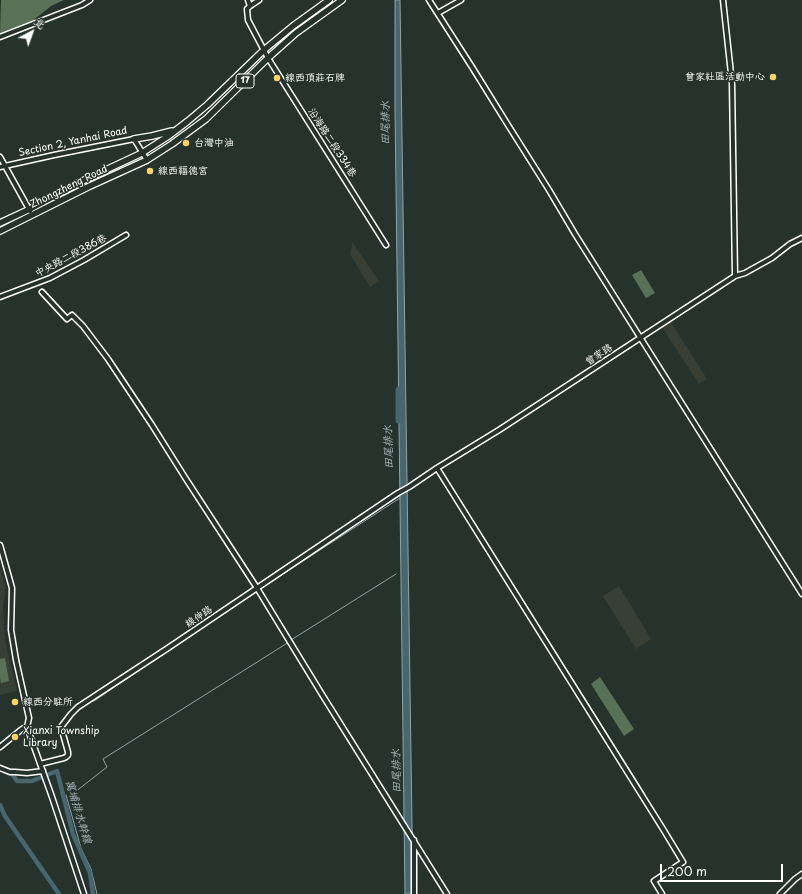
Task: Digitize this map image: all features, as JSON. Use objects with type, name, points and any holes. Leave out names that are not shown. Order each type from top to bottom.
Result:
[{"type":"main road","name":"17","points":[[146,160],[172,144],[206,119],[268,58],[296,33],[342,0]]},
{"type":"main road","name":"17","points":[[142,153],[176,130],[207,105],[264,50],[325,1]]},
{"type":"main road","points":[[134,139],[176,130]]},
{"type":"main road","name":"Zhongzheng Road","points":[[0,231],[80,182],[142,153]]},
{"type":"main road","name":"Zhongzheng Road","points":[[0,223],[30,212],[146,160]]},
{"type":"street","points":[[0,37],[82,5],[90,0]]},
{"type":"street","name":"沿海路二段334巷","points":[[248,0],[250,6],[247,9],[248,20],[268,58],[386,245]]},
{"type":"street","points":[[250,6],[259,0]]},
{"type":"street","points":[[429,0],[550,190],[575,234],[802,594]]},
{"type":"street","points":[[438,14],[461,0]]},
{"type":"street","points":[[724,0],[732,83],[734,277]]},
{"type":"street","points":[[325,1],[329,10]]},
{"type":"street","name":"Section 2, Yanhai Road","points":[[2,166],[134,139],[146,160]]},
{"type":"street","points":[[0,157],[2,166],[30,212]]},
{"type":"street","name":"中央路二段386巷","points":[[0,297],[50,278],[126,235]]},
{"type":"street","name":"曾家路","points":[[398,492],[406,489],[499,430],[734,277],[745,273],[772,258],[790,244],[802,238]]},
{"type":"street","points":[[42,292],[67,319],[72,315],[83,326],[108,359],[257,588],[447,894]]},
{"type":"street","points":[[437,468],[683,862],[654,881],[662,894]]},
{"type":"street","name":"線伸路","points":[[40,764],[64,758],[68,754],[61,727],[78,707],[398,492]]},
{"type":"street","points":[[0,545],[12,588],[11,630],[29,718],[27,727],[84,894]]},
{"type":"street","points":[[0,747],[22,729],[27,727]]},
{"type":"street","points":[[0,768],[10,772],[27,773],[43,771]]},
{"type":"street","points":[[414,840],[414,894]]},
{"type":"street","points":[[780,894],[802,874]]},
{"type":"shaded area","points":[[352,242],[379,281],[370,287],[350,254]]},
{"type":"shaded area","points":[[670,321],[707,379],[699,384],[662,327]]},
{"type":"shaded area","points":[[0,568],[5,586],[3,604],[6,645],[17,691],[0,695]]},
{"type":"shaded area","points":[[619,586],[651,639],[636,649],[603,596]]},
{"type":"green space","points":[[1,0],[64,0],[51,6],[31,22],[0,34]]},
{"type":"green space","points":[[641,270],[655,293],[646,298],[632,275]]},
{"type":"green space","points":[[5,658],[9,681],[1,683],[0,659]]},
{"type":"green space","points":[[600,677],[634,729],[624,736],[591,684]]},
{"type":"water","points":[[395,0],[400,0],[413,894],[405,894],[395,109]]},
{"type":"waterway","name":"田尾排水","points":[[399,390],[399,420]]},
{"type":"waterway","points":[[442,471],[645,794]]},
{"type":"waterway","points":[[260,589],[400,498]]},
{"type":"waterway","points":[[291,640],[396,574]]},
{"type":"waterway","points":[[94,701],[258,590]]},
{"type":"waterway","points":[[70,796],[107,767],[103,759],[289,642]]},
{"type":"waterway","name":"寓埔排水幹線","points":[[7,772],[12,774],[17,781],[32,781],[57,771],[73,834],[90,873],[93,894]]},
{"type":"waterway","name":"寓埔排水幹線","points":[[66,795],[81,848],[91,869],[97,894]]},
{"type":"waterway","points":[[0,805],[5,816],[59,894]]},
{"type":"place","name":"曾家社區活動中心","points":[[773,77]]},
{"type":"place","name":"線西頂莊石牌","points":[[277,78]]},
{"type":"place","name":"台灣中油","points":[[186,143]]},
{"type":"place","name":"線西福德宮","points":[[150,171]]},
{"type":"place","name":"線西分駐所","points":[[15,702]]},
{"type":"place","name":"Xianxi Township Library","points":[[15,737]]}]
